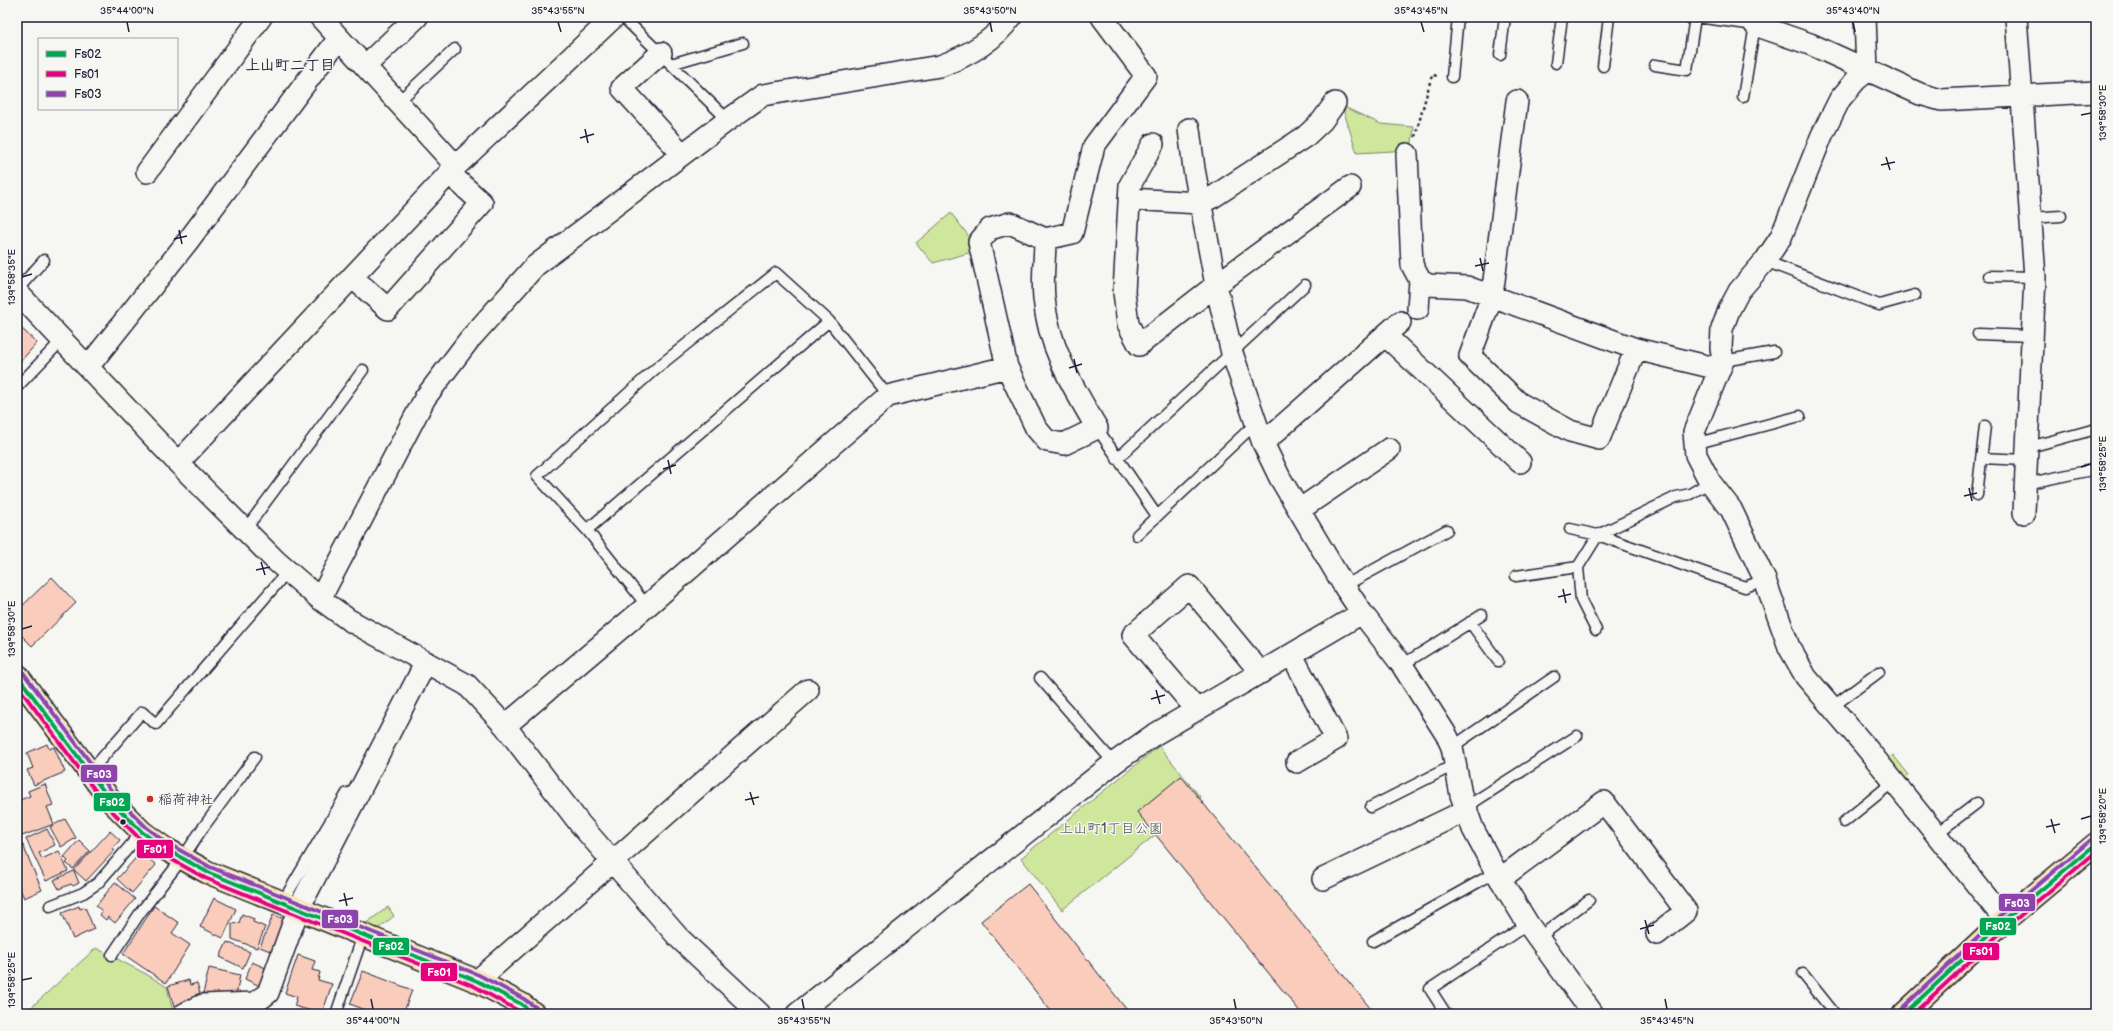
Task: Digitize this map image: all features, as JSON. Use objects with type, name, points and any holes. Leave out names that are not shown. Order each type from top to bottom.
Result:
[{"type":"main road","points":[[17,675],[89,773],[126,817],[142,832],[182,859],[207,872],[477,982],[521,1004],[534,1014]]},
{"type":"main road","points":[[1904,1014],[2005,920],[2096,844]]},
{"type":"street","points":[[147,172],[261,17]]},
{"type":"street","points":[[365,66],[417,17]]},
{"type":"street","points":[[178,463],[452,169],[614,17]]},
{"type":"street","points":[[320,599],[425,398],[469,340],[535,266],[682,154],[764,95],[940,66],[958,60],[987,43],[1011,17]]},
{"type":"street","points":[[1045,239],[1044,298],[1051,339],[1067,378],[1097,428],[1064,444],[1047,441],[1036,428],[1007,366],[979,242],[990,229],[1010,223],[1045,239],[1072,233],[1094,146],[1146,76],[1102,17]]},
{"type":"street","points":[[1865,17],[1867,71]]},
{"type":"street","points":[[2016,17],[2020,95],[2035,277],[2031,336],[2024,513]]},
{"type":"street","points":[[324,18],[338,38],[399,101],[452,169],[482,203],[388,309],[352,277]]},
{"type":"street","points":[[1755,25],[1810,44],[1920,94],[1941,100],[2096,92]]},
{"type":"street","points":[[88,367],[188,241],[338,38]]},
{"type":"street","points":[[666,59],[622,88],[682,154]]},
{"type":"street","points":[[1867,71],[1856,80],[1840,99],[1822,135],[1797,193],[1791,216],[1781,237],[1765,261],[1739,291],[1729,310],[1722,330],[1721,365],[1698,419],[1694,432],[1694,444],[1696,455],[1710,482],[1731,509],[1765,580],[1789,647],[1806,677],[2005,920]]},
{"type":"street","points":[[1517,100],[1492,296],[1470,356],[1519,403],[1570,431],[1599,439],[1636,349]]},
{"type":"street","points":[[1130,199],[1200,203],[1213,197],[1306,136],[1322,122],[1335,103]]},
{"type":"street","points":[[1189,129],[1200,203],[1216,285],[1232,353],[1263,444],[1280,478],[1344,586],[1362,613],[1402,665],[1453,756],[1461,795],[1473,829],[1498,875],[1533,931],[1593,1014]]},
{"type":"street","points":[[1153,144],[1130,185],[1124,292],[1128,324],[1139,345],[1216,285],[1350,187]]},
{"type":"street","points":[[1407,154],[1412,265],[1420,280],[1428,285],[1467,287],[1636,349],[1721,365]]},
{"type":"street","points":[[1418,309],[1420,280]]},
{"type":"street","points":[[17,291],[178,463],[288,571],[320,599],[349,620],[466,685],[504,726],[580,824],[678,937],[760,1014]]},
{"type":"street","points":[[1263,444],[1393,329],[1520,462]]},
{"type":"street","points":[[504,726],[647,606],[888,396],[1007,366]]},
{"type":"street","points":[[1299,510],[1389,448]]},
{"type":"street","points":[[1196,709],[1134,635],[1189,586],[1261,673]]},
{"type":"street","points":[[797,1014],[1114,763],[1152,736],[1362,613]]},
{"type":"street","points":[[1292,655],[1336,739],[1297,762]]},
{"type":"street","points":[[184,1014],[203,1005],[255,1003],[268,993],[290,906],[368,776],[426,662]]},
{"type":"street","points":[[477,982],[808,690]]},
{"type":"street","points":[[1498,875],[1604,802],[1686,911],[1657,934]]},
{"type":"street","points":[[1323,879],[1466,809]]},
{"type":"lane","points":[[623,17],[728,120]]},
{"type":"lane","points":[[1452,77],[1458,17]]},
{"type":"lane","points":[[1500,54],[1505,17]]},
{"type":"lane","points":[[1556,63],[1562,17]]},
{"type":"lane","points":[[1603,66],[1609,17]]},
{"type":"lane","points":[[1655,64],[1687,70],[1696,17],[1755,25],[1743,97]]},
{"type":"lane","points":[[666,59],[743,43]]},
{"type":"lane","points":[[399,101],[455,49]]},
{"type":"lane","points":[[2030,218],[2061,216]]},
{"type":"lane","points":[[17,291],[44,260]]},
{"type":"lane","points":[[1765,261],[1879,305],[1914,295]]},
{"type":"lane","points":[[647,606],[587,530],[537,476],[654,370],[776,273],[829,321],[888,396]]},
{"type":"lane","points":[[1989,276],[2035,277]]},
{"type":"lane","points":[[1117,459],[1305,285]]},
{"type":"lane","points":[[587,530],[829,321]]},
{"type":"lane","points":[[1978,334],[2031,336]]},
{"type":"lane","points":[[17,387],[62,340]]},
{"type":"lane","points":[[1721,365],[1774,352]]},
{"type":"lane","points":[[245,530],[363,370]]},
{"type":"lane","points":[[1694,444],[1800,416]]},
{"type":"lane","points":[[1137,535],[1255,424]]},
{"type":"lane","points":[[1977,495],[1985,426]]},
{"type":"lane","points":[[1097,428],[1157,516]]},
{"type":"lane","points":[[1981,458],[2026,454],[2096,429]]},
{"type":"lane","points":[[2025,484],[2096,469]]},
{"type":"lane","points":[[1596,630],[1581,600],[1578,567],[1598,535],[1676,497],[1690,494],[1710,482]]},
{"type":"lane","points":[[1570,529],[1598,535],[1745,587],[1765,580]]},
{"type":"lane","points":[[1344,586],[1447,530]]},
{"type":"lane","points":[[1516,576],[1578,567]]},
{"type":"lane","points":[[89,773],[142,712],[156,724],[288,571]]},
{"type":"lane","points":[[1402,665],[1482,614]]},
{"type":"lane","points":[[1470,622],[1498,661]]},
{"type":"lane","points":[[1832,707],[1879,672]]},
{"type":"lane","points":[[1371,807],[1453,756],[1554,677]]},
{"type":"lane","points":[[1040,678],[1114,763]]},
{"type":"lane","points":[[1466,809],[1577,736]]},
{"type":"lane","points":[[112,955],[140,913],[182,859],[255,757]]},
{"type":"lane","points":[[1844,822],[1893,782]]},
{"type":"lane","points":[[1935,835],[1977,803]]},
{"type":"lane","points":[[50,906],[83,892],[98,883],[142,832]]},
{"type":"lane","points":[[1373,941],[1498,875]]},
{"type":"lane","points":[[1446,1014],[1430,989],[1589,900]]},
{"type":"lane","points":[[336,1014],[363,935]]},
{"type":"lane","points":[[1803,974],[1835,1014]]},
{"type":"path","points":[[1407,154],[1413,153],[1416,130],[1432,75]]},
{"type":"green space","points":[[1342,106],[1381,124],[1414,127],[1411,150],[1357,153]]},
{"type":"green space","points":[[951,213],[968,235],[972,252],[933,263],[916,243]]},
{"type":"green space","name":"上山町1丁目公園","points":[[1159,746],[1201,798],[1062,910],[1021,858]]},
{"type":"green space","points":[[1893,755],[1909,775],[1900,783],[1884,763]]},
{"type":"green space","points":[[388,907],[394,916],[378,929],[365,924]]},
{"type":"green space","points":[[96,948],[146,974],[167,987],[173,1012],[158,1014],[24,1014]]},
{"type":"building","points":[[21,328],[37,343],[17,365],[17,332]]},
{"type":"building","points":[[52,577],[76,603],[32,646],[17,631],[17,611]]},
{"type":"building","points":[[47,744],[49,749],[54,747],[65,772],[34,785],[27,770],[33,768],[27,753]]},
{"type":"building","points":[[1181,776],[1375,1014],[1302,1014],[1137,812]]},
{"type":"building","points":[[45,784],[53,805],[47,807],[54,824],[22,836],[17,823],[17,801],[30,796],[28,791]]},
{"type":"building","points":[[65,819],[76,838],[61,847],[50,827]]},
{"type":"building","points":[[47,829],[55,845],[39,853],[42,859],[59,851],[68,871],[46,881],[26,839]]},
{"type":"building","points":[[110,831],[120,840],[113,848],[115,850],[86,881],[74,870]]},
{"type":"building","points":[[79,840],[90,851],[73,869],[66,863],[68,861],[64,857]]},
{"type":"building","points":[[22,843],[42,890],[24,898],[17,882],[17,845]]},
{"type":"building","points":[[141,852],[156,865],[132,893],[117,879]]},
{"type":"building","points":[[74,871],[79,883],[73,886],[71,884],[59,889],[54,880]]},
{"type":"building","points":[[115,882],[135,899],[115,923],[108,917],[106,920],[100,915],[102,911],[96,906]]},
{"type":"building","points":[[1028,884],[1130,1014],[1053,1014],[981,921]]},
{"type":"building","points":[[214,898],[236,909],[223,938],[200,927]]},
{"type":"building","points":[[79,906],[80,909],[85,907],[94,929],[73,939],[62,913]]},
{"type":"building","points":[[154,906],[179,923],[172,933],[190,945],[166,983],[123,954]]},
{"type":"building","points":[[242,914],[254,919],[253,922],[265,927],[257,948],[232,939],[232,924],[239,923]]},
{"type":"building","points":[[273,915],[288,920],[275,953],[260,947]]},
{"type":"building","points":[[227,942],[250,952],[243,968],[220,957]]},
{"type":"building","points":[[298,955],[315,961],[312,970],[320,972],[318,980],[332,984],[322,1014],[294,1006],[297,997],[285,993]]},
{"type":"building","points":[[252,962],[268,969],[260,986],[245,979]]},
{"type":"building","points":[[209,968],[240,975],[235,1001],[203,994]]},
{"type":"building","points":[[363,971],[412,990],[403,1014],[375,1014],[350,1004]]},
{"type":"building","points":[[189,980],[190,985],[197,983],[200,993],[195,995],[196,1000],[174,1007],[168,986]]},
{"type":"transit line","name":"Fs03","points":[[22,671],[116,797],[146,827],[167,843],[210,867],[479,975],[524,999],[538,1009]]},
{"type":"transit line","name":"Fs02","points":[[17,675],[111,801],[142,832],[164,848],[207,872],[477,981],[521,1004],[534,1014]]},
{"type":"transit line","name":"Fs01","points":[[17,685],[106,805],[138,837],[160,853],[205,878],[474,986],[524,1014]]},
{"type":"transit line","name":"Fs03","points":[[1900,1010],[2001,916],[2092,839]]},
{"type":"transit line","name":"Fs02","points":[[1904,1014],[2005,920],[2096,844]]},
{"type":"transit line","name":"Fs01","points":[[1913,1014],[2009,925],[2096,852]]},
{"type":"place","name":"稲荷神社","points":[[150,799]]},
{"type":"district","name":"上山町二丁目","points":[[290,65]]}]
